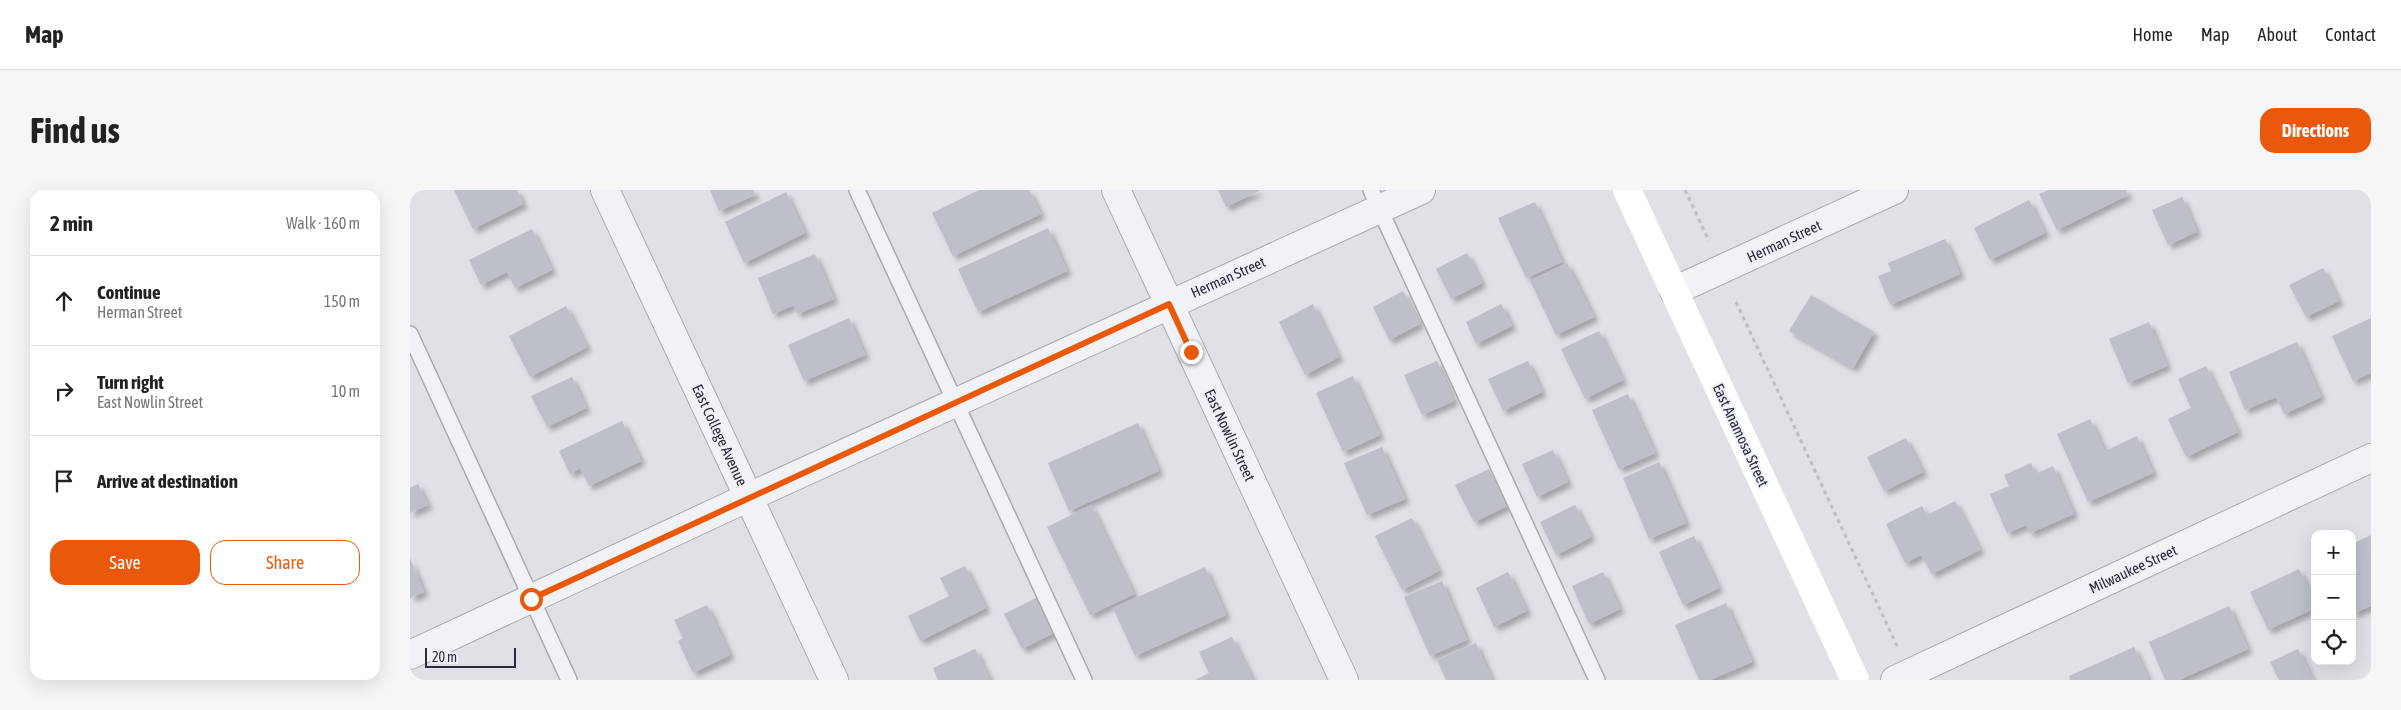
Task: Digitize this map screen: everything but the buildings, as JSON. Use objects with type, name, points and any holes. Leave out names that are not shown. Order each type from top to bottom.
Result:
[{"type":"main road","name":"East Anamosa Street","points":[[1627,190],[1855,680]]},
{"type":"street","name":"East College Avenue","points":[[605,190],[750,496],[834,680]]},
{"type":"street","name":"East Nowlin Street","points":[[1116,190],[1344,680]]},
{"type":"street","name":"Herman Street","points":[[410,655],[750,496],[1169,304],[1376,199],[1421,190]]},
{"type":"street","name":"Herman Street","points":[[1674,291],[1894,190]]},
{"type":"street","name":"Milwaukee Street","points":[[1895,680],[2371,458]]},
{"type":"lane","points":[[857,190],[1084,680]]},
{"type":"lane","points":[[1376,199],[1597,680]]},
{"type":"lane","points":[[410,334],[569,680]]},
{"type":"path","points":[[1684,190],[1708,241]]},
{"type":"path","points":[[1736,302],[1899,650]]},
{"type":"route","points":[[531,599],[750,496],[1169,304],[1191,352]]}]
